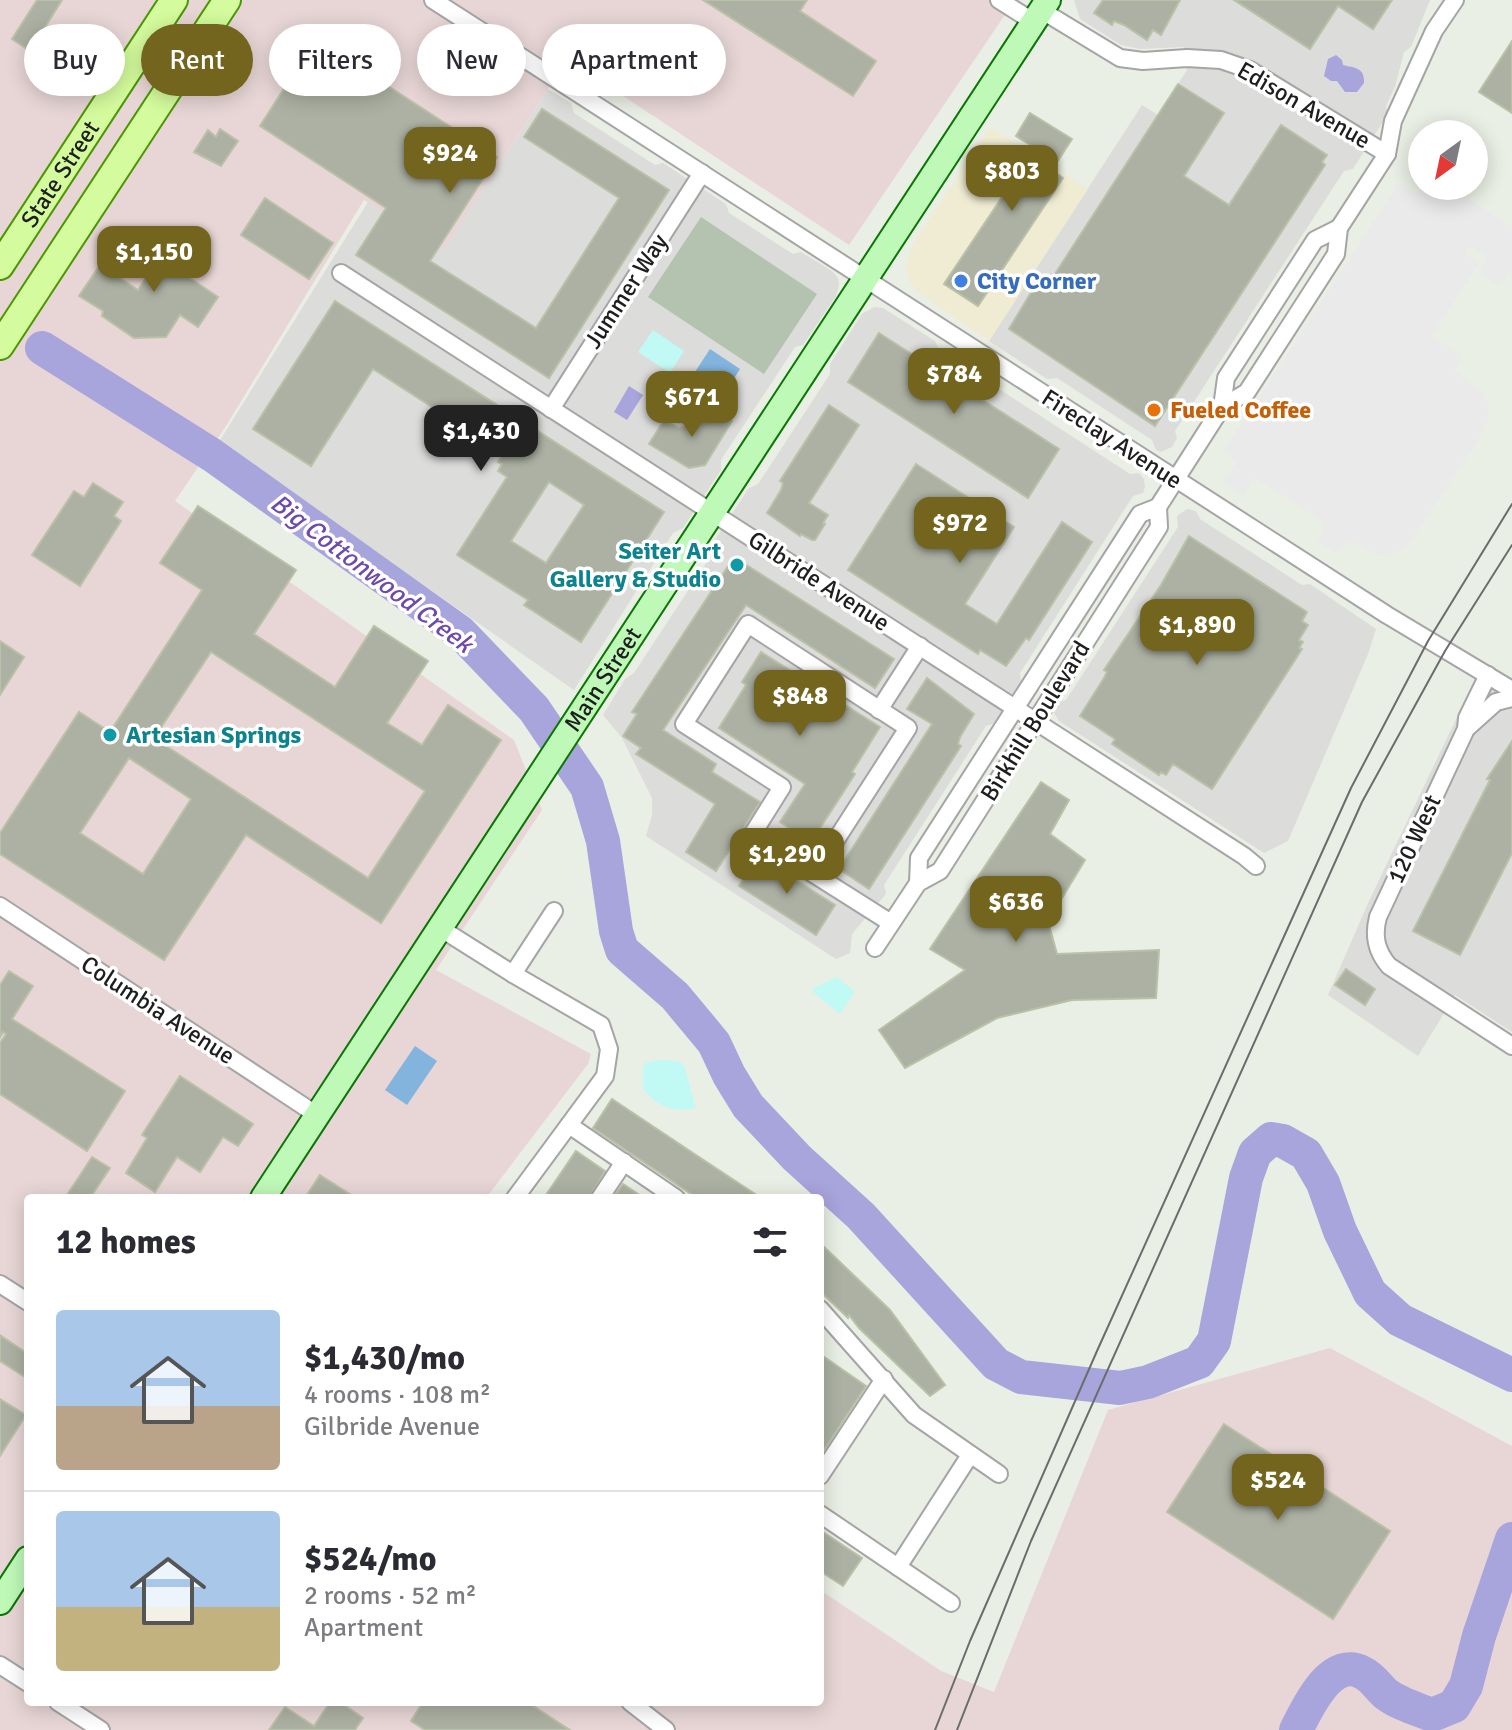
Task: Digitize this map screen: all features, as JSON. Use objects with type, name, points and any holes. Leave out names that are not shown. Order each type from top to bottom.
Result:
[{"type":"main road","name":"State Street","points":[[0,266],[174,0]]},
{"type":"main road","name":"State Street","points":[[0,346],[227,0]]},
{"type":"street","name":"Fireclay Avenue","points":[[433,0],[1387,615],[1512,690]]},
{"type":"street","name":"Edison Avenue","points":[[999,0],[1041,11],[1120,58],[1143,61],[1187,58],[1221,60],[1250,70],[1387,154]]},
{"type":"street","name":"Birkhill Boulevard","points":[[1222,407],[1247,392],[1336,254],[1339,228],[1387,154],[1393,121],[1434,31],[1455,0]]},
{"type":"street","name":"Main Street","points":[[266,1194],[1041,11]]},
{"type":"street","name":"Jummer Way","points":[[551,409],[702,173]]},
{"type":"street","name":"Birkhill Boulevard","points":[[875,948],[918,883],[940,871],[1159,527],[1158,507],[1222,407],[1226,378],[1315,240],[1339,228]]},
{"type":"street","name":"Gilbride Avenue","points":[[341,273],[1256,866]]},
{"type":"street","name":"Birkhill Boulevard","points":[[918,883],[919,858],[1140,514],[1158,507]]},
{"type":"street","points":[[814,874],[908,728],[748,624],[684,724],[782,787],[752,835],[891,923]]},
{"type":"street","points":[[879,710],[920,646]]},
{"type":"street","name":"120 West","points":[[1488,675],[1378,917],[1375,938],[1379,951],[1394,969],[1512,1046]]},
{"type":"street","name":"120 West","points":[[1466,729],[1496,702],[1512,698]]},
{"type":"street","name":"Columbia Avenue","points":[[0,906],[317,1115]]},
{"type":"street","points":[[513,974],[554,911]]},
{"type":"street","points":[[440,928],[601,1025],[609,1049],[605,1076],[518,1194]]},
{"type":"street","points":[[569,1125],[670,1194]]},
{"type":"street","points":[[603,1194],[624,1162]]},
{"type":"street","points":[[0,1284],[24,1299]]},
{"type":"street","points":[[824,1313],[914,1415],[999,1474]]},
{"type":"street","points":[[824,1470],[884,1379]]},
{"type":"street","points":[[898,1567],[970,1455]]},
{"type":"street","points":[[824,1517],[951,1603]]},
{"type":"street","points":[[0,1602],[24,1565]]},
{"type":"street","points":[[0,1665],[24,1680]]},
{"type":"street","points":[[64,1706],[101,1730]]},
{"type":"street","points":[[635,1706],[666,1730]]},
{"type":"shaded area","points":[[0,0],[1015,0],[849,245],[623,96],[726,96],[726,24],[542,24],[543,96],[444,250],[364,200],[226,426],[175,501],[514,740],[542,810],[436,970],[591,1054],[588,1064],[489,1194],[24,1194],[24,1706],[824,1706],[824,1593],[941,1671],[994,1692],[1108,1410],[1330,1348],[1512,1446],[1512,1730],[0,1730]]},
{"type":"shaded area","points":[[1074,0],[1430,0],[1411,47],[1404,52],[1384,120],[1353,169],[1344,171],[1175,431],[1177,438],[1172,447],[1161,452],[1156,450],[1152,440],[1057,378],[1047,379],[989,341],[1142,105],[1158,115],[1187,70],[1184,47],[1140,49],[1121,45],[1080,19]]},
{"type":"shaded area","points":[[1336,55],[1343,65],[1358,69],[1363,74],[1364,83],[1357,92],[1345,92],[1337,81],[1324,76],[1328,59]]},
{"type":"shaded area","points":[[543,96],[560,96],[571,103],[574,113],[655,165],[663,163],[726,204],[729,213],[793,254],[801,252],[838,278],[836,296],[803,345],[795,347],[721,460],[721,470],[683,528],[673,533],[574,690],[219,442],[368,202],[444,249]]},
{"type":"shaded area","points":[[990,127],[1088,189],[989,341],[920,294],[909,281],[905,267],[913,244]]},
{"type":"shaded area","points":[[1399,183],[1408,189],[1408,200],[1471,200],[1512,227],[1512,273],[1508,272],[1499,286],[1479,272],[1487,257],[1468,248],[1466,255],[1479,263],[1432,336],[1462,356],[1454,371],[1483,393],[1489,418],[1478,440],[1407,546],[1391,555],[1380,555],[1348,540],[1337,553],[1317,541],[1324,531],[1321,520],[1259,480],[1253,479],[1244,495],[1223,482],[1237,462],[1224,451]]},
{"type":"shaded area","points":[[701,217],[817,294],[764,374],[648,297]]},
{"type":"shaded area","points":[[874,307],[883,308],[935,341],[939,350],[1130,474],[1139,473],[1145,487],[1143,493],[1133,496],[1020,673],[1021,684],[996,723],[986,726],[884,885],[886,894],[852,934],[850,953],[836,959],[646,836],[652,815],[652,798],[622,738],[603,715],[710,557],[710,547],[749,488],[758,484],[830,374],[830,364],[862,314]]},
{"type":"shaded area","points":[[653,330],[684,351],[670,373],[638,352]]},
{"type":"shaded area","points":[[710,349],[740,369],[720,401],[689,381]]},
{"type":"shaded area","points":[[629,386],[643,395],[627,420],[614,412]]},
{"type":"shaded area","points":[[1187,509],[1196,511],[1200,519],[1302,585],[1310,584],[1376,629],[1288,841],[1264,853],[1059,721],[1053,712],[1057,703],[1066,700],[1178,527],[1177,516]]},
{"type":"shaded area","points":[[1512,680],[1512,1032],[1455,995],[1418,1056],[1328,995],[1369,901],[1459,713],[1474,691]]},
{"type":"shaded area","points":[[837,977],[855,992],[840,1014],[812,989]]},
{"type":"shaded area","points":[[415,1046],[437,1061],[407,1105],[385,1090]]},
{"type":"shaded area","points":[[656,1060],[679,1061],[684,1065],[696,1108],[680,1110],[666,1107],[643,1089],[643,1064]]},
{"type":"building","points":[[37,0],[62,0],[47,24],[24,24],[24,47],[12,39]]},
{"type":"building","points":[[703,0],[807,0],[800,11],[876,61],[853,96]]},
{"type":"building","points":[[1103,0],[1180,0],[1161,35],[1153,30],[1147,40],[1124,25],[1114,21],[1112,25],[1094,13]]},
{"type":"building","points":[[1234,0],[1392,0],[1373,29],[1338,6],[1310,49]]},
{"type":"building","points":[[1512,41],[1512,113],[1479,92]]},
{"type":"building","points":[[1178,84],[1224,113],[1184,176],[1229,205],[1281,125],[1327,155],[1322,162],[1325,165],[1155,426],[1009,329],[1036,284],[1043,288],[1051,275],[1053,277]]},
{"type":"building","points":[[401,94],[497,157],[430,261],[536,328],[619,198],[524,137],[542,109],[669,190],[549,378],[356,255],[386,208],[260,126],[279,96]]},
{"type":"building","points":[[1030,113],[1072,139],[1052,170],[1063,178],[978,306],[944,284],[1035,148],[1016,136]]},
{"type":"building","points":[[220,129],[238,141],[221,166],[194,152],[208,130],[216,137]]},
{"type":"building","points":[[265,198],[333,243],[309,279],[241,235]]},
{"type":"building","points":[[175,234],[206,254],[190,278],[218,297],[198,327],[180,315],[166,337],[134,338],[102,316],[103,311],[79,296],[100,265],[138,290]]},
{"type":"building","points":[[335,301],[664,512],[581,642],[524,605],[528,600],[457,555],[507,477],[498,471],[502,464],[498,462],[503,453],[373,369],[311,466],[253,429]],"holes":[[[549,482],[584,505],[546,563],[511,541]]]},
{"type":"building","points":[[879,333],[1059,449],[1028,498],[848,382]]},
{"type":"building","points":[[829,405],[859,425],[809,503],[828,515],[815,540],[812,540],[800,536],[767,513],[781,490],[783,483],[780,481]]},
{"type":"building","points":[[707,406],[732,421],[705,465],[689,468],[649,444],[664,420],[679,428],[698,424]]},
{"type":"building","points":[[916,464],[1014,527],[965,604],[997,624],[1062,522],[1092,542],[1029,640],[1026,638],[1006,666],[980,650],[978,654],[848,570]]},
{"type":"building","points":[[93,483],[123,502],[114,516],[121,521],[80,586],[32,555],[74,491],[84,497]]},
{"type":"building","name":"Artesian Springs","points":[[198,506],[296,570],[254,634],[335,687],[374,626],[428,661],[387,723],[422,745],[448,705],[501,740],[381,923],[246,835],[164,960],[0,854],[0,833],[79,712],[110,732],[202,590],[160,563]],"holes":[[[211,652],[425,791],[368,878],[154,738]],[[129,758],[191,799],[143,874],[80,833]]]},
{"type":"building","points":[[1189,536],[1307,612],[1302,621],[1308,625],[1299,640],[1303,642],[1299,648],[1302,649],[1212,789],[1173,764],[1166,775],[1161,772],[1159,775],[1112,744],[1115,739],[1080,716],[1104,678],[1107,672],[1104,670],[1161,585]]},
{"type":"building","points":[[734,557],[894,659],[875,688],[746,605],[663,730],[716,764],[712,772],[760,802],[716,871],[686,852],[715,804],[636,754],[641,748],[623,736],[637,714],[632,712]]},
{"type":"building","points":[[0,641],[24,657],[0,695]]},
{"type":"building","points":[[761,652],[880,727],[852,772],[855,774],[811,842],[780,822],[805,784],[719,728],[746,685],[742,682]]},
{"type":"building","points":[[927,678],[974,714],[960,737],[958,744],[961,746],[869,889],[839,869],[932,724],[907,709]]},
{"type":"building","points":[[1512,741],[1512,853],[1460,955],[1413,931],[1490,780],[1487,779]]},
{"type":"building","points":[[1041,782],[1069,800],[1050,834],[1085,860],[1048,921],[1057,954],[1159,950],[1156,998],[1072,1000],[997,1018],[905,1068],[879,1030],[965,970],[930,949]]},
{"type":"building","points":[[758,856],[835,905],[816,935],[739,886]]},
{"type":"building","points":[[1346,969],[1375,989],[1365,1005],[1335,985]]},
{"type":"building","points":[[9,971],[33,986],[12,1019],[125,1091],[87,1151],[0,1094],[0,1043],[6,1034],[3,1032],[0,1037],[0,985]]},
{"type":"building","points":[[180,1076],[253,1124],[238,1146],[223,1137],[200,1172],[177,1157],[155,1192],[126,1173],[147,1138],[142,1135]]},
{"type":"building","points":[[612,1099],[755,1194],[691,1194],[593,1128]]},
{"type":"building","points":[[576,1151],[605,1171],[591,1194],[547,1194]]},
{"type":"building","points":[[92,1157],[110,1168],[93,1194],[68,1194]]},
{"type":"building","points":[[320,1175],[350,1194],[308,1194]]},
{"type":"building","points":[[623,1184],[638,1194],[616,1194]]},
{"type":"building","points":[[824,1247],[890,1310],[945,1385],[930,1396],[849,1315],[848,1318],[824,1295]]},
{"type":"building","points":[[0,1335],[24,1351],[24,1376],[0,1361]]},
{"type":"building","points":[[824,1357],[866,1386],[824,1450]]},
{"type":"building","points":[[0,1399],[24,1414],[24,1418],[0,1456]]},
{"type":"building","points":[[1224,1424],[1390,1531],[1333,1619],[1167,1512]]},
{"type":"building","points":[[824,1533],[862,1558],[843,1586],[824,1574]]},
{"type":"building","points":[[327,1706],[346,1706],[363,1718],[355,1730],[269,1730],[285,1707],[314,1726]]},
{"type":"building","points":[[420,1706],[533,1706],[570,1730],[425,1730],[411,1721]]},
{"type":"waterway","name":"Big Cottonwood Creek","points":[[42,348],[212,455],[460,632],[534,709],[587,787],[603,841],[616,931],[622,950],[675,996],[714,1043],[748,1106],[797,1158],[861,1216],[996,1364],[1021,1377],[1120,1388],[1148,1382],[1199,1362],[1214,1341],[1246,1178],[1255,1153],[1271,1139],[1283,1141],[1306,1154],[1323,1183],[1340,1231],[1370,1293],[1400,1320],[1512,1375]]},
{"type":"waterway","name":"Big Cottonwood Creek","points":[[1296,1730],[1322,1686],[1341,1671],[1351,1669],[1366,1675],[1397,1701],[1432,1715],[1454,1706],[1466,1686],[1479,1636],[1512,1539]]},
{"type":"tram line","points":[[935,1730],[970,1641],[1097,1351],[1351,788],[1428,641],[1512,504]]},
{"type":"tram line","points":[[957,1730],[1031,1541],[1362,802],[1445,651],[1512,545]]},
{"type":"place","name":"City Corner","points":[[961,281]]},
{"type":"place","name":"Fueled Coffee","points":[[1154,410]]},
{"type":"place","name":"Seiter Art Gallery & Studio","points":[[737,565]]},
{"type":"place","name":"Artesian Springs","points":[[110,735]]}]
